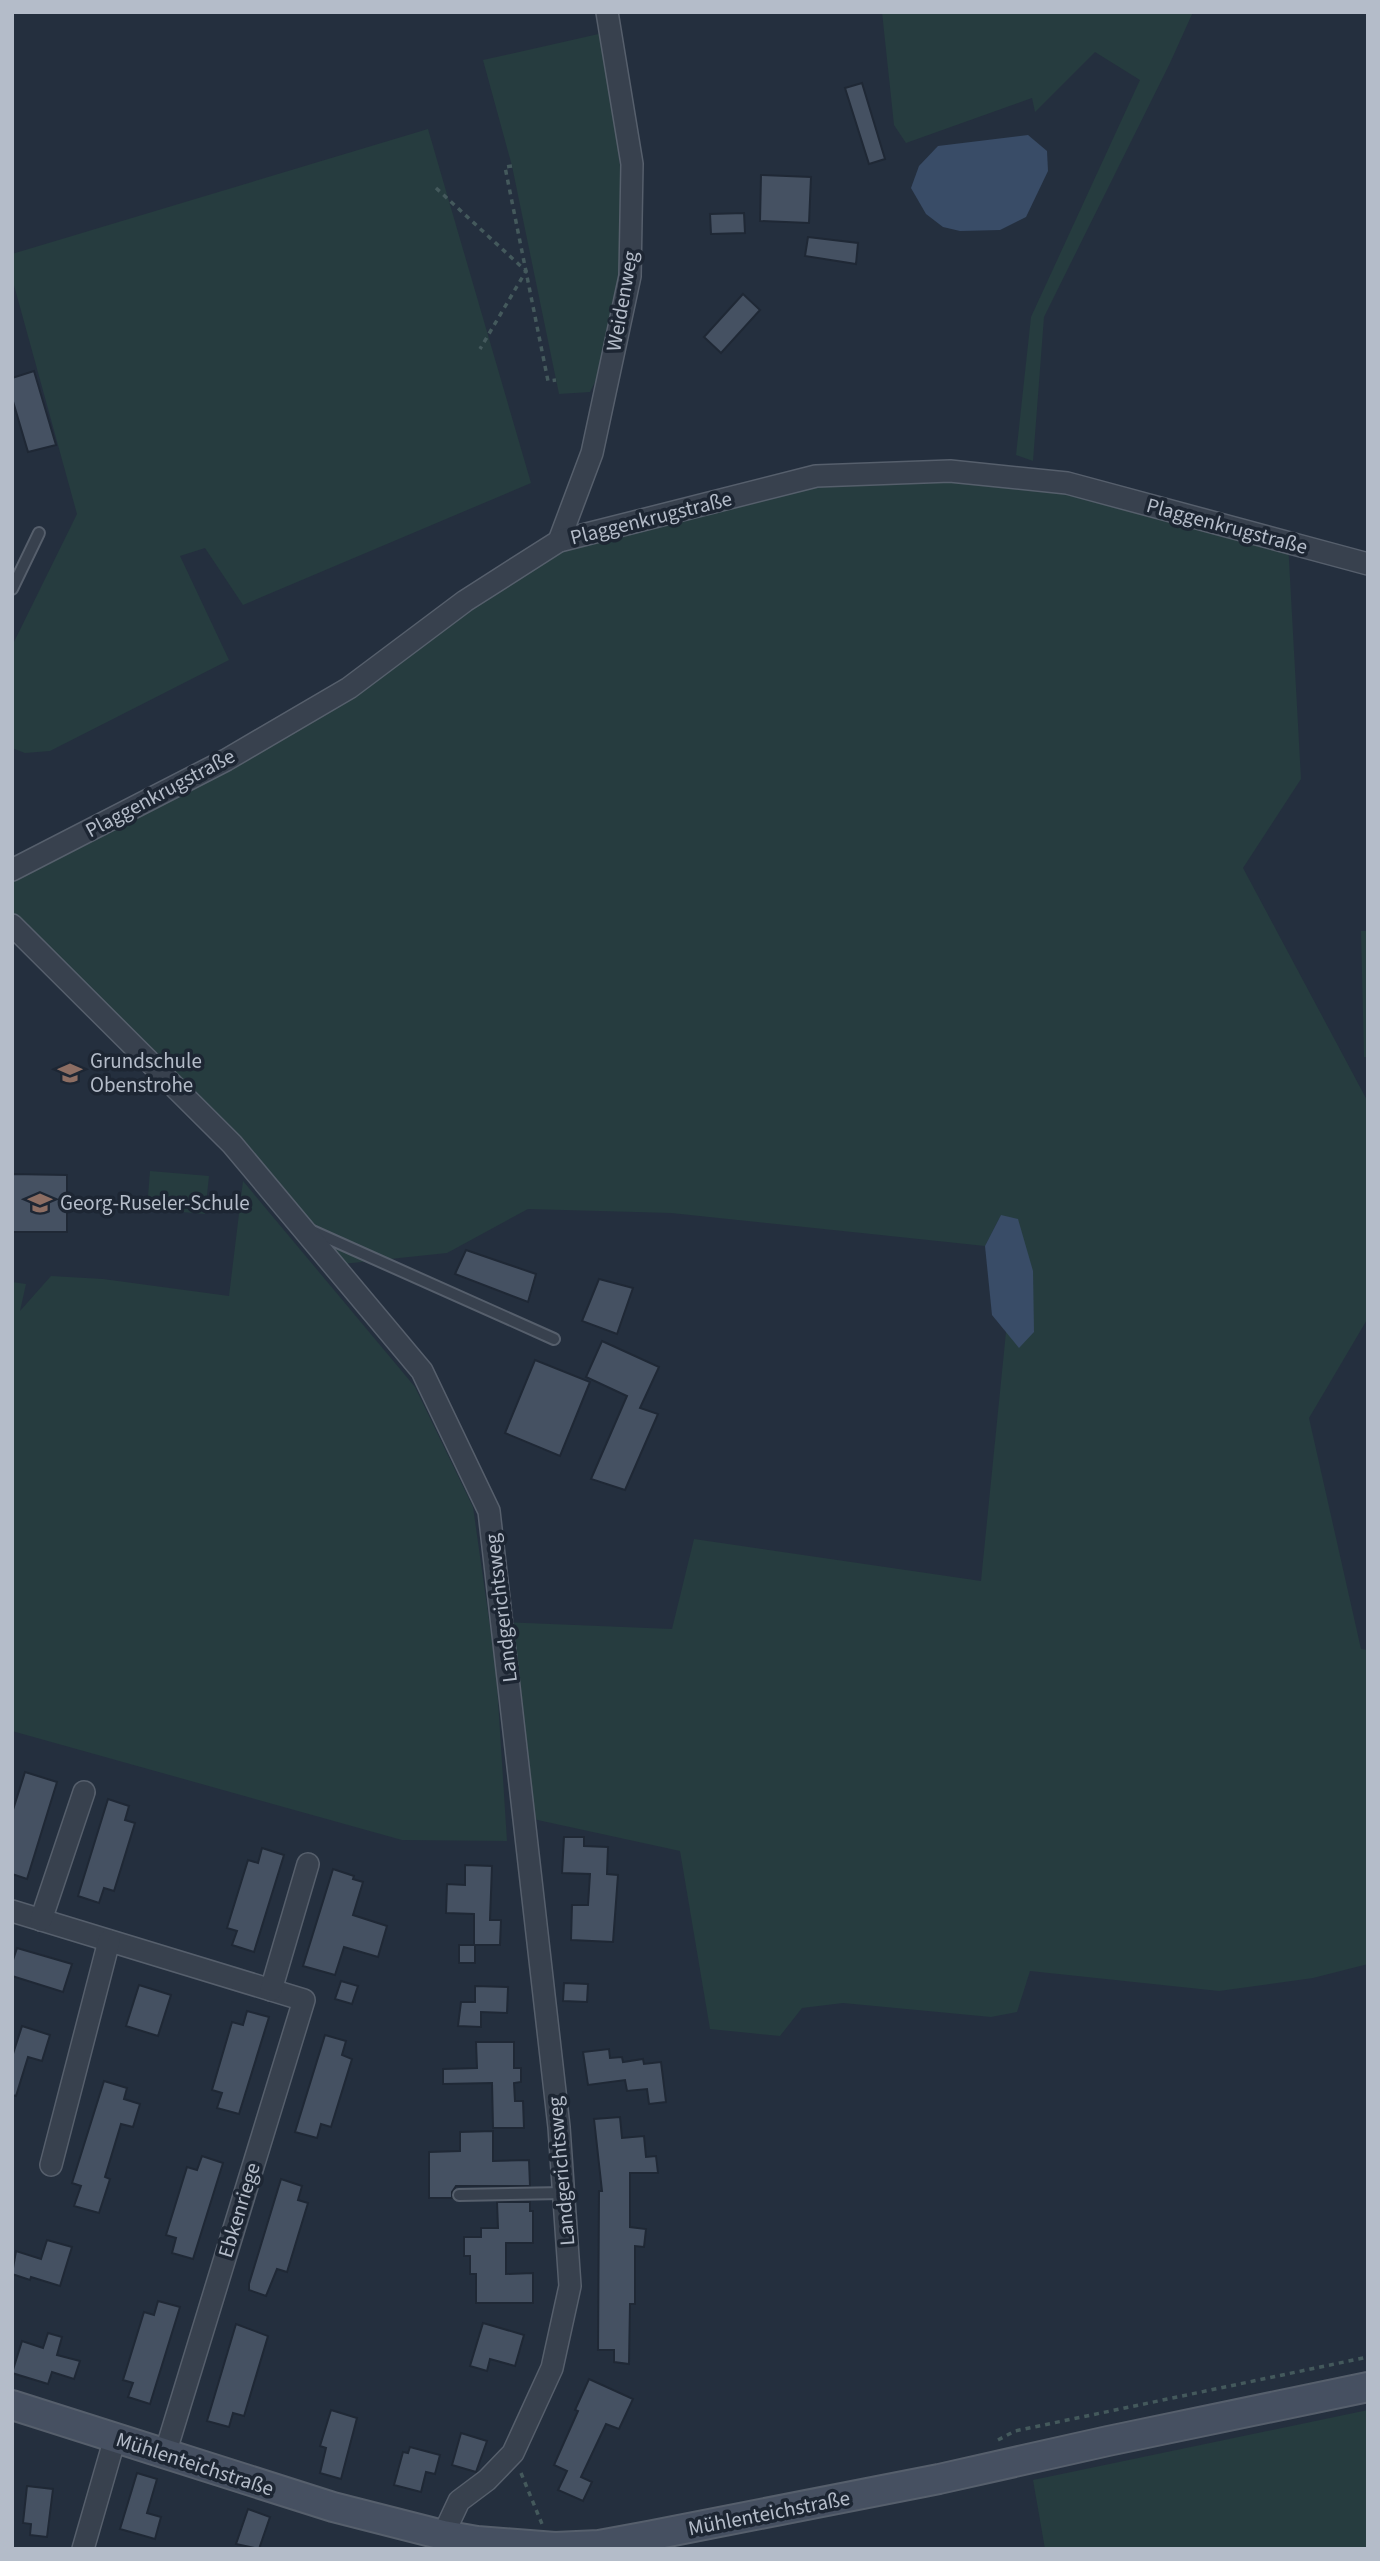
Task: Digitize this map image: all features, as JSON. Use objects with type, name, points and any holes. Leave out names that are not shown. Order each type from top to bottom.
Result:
[{"type":"street","name":"Weidenweg","points":[[559,541],[592,453],[630,276],[632,163],[607,12]]},
{"type":"street","name":"Plaggenkrugstraße","points":[[12,870],[226,760],[349,688],[464,601],[559,541],[816,476],[950,471],[1067,483],[1368,564]]},
{"type":"street","name":"Landgerichtsweg","points":[[12,925],[232,1144],[422,1371],[489,1511],[559,2127],[570,2286],[552,2368],[513,2453],[487,2480],[459,2501],[443,2535]]},
{"type":"street","points":[[41,1920],[84,1792]]},
{"type":"street","points":[[271,1990],[308,1864]]},
{"type":"street","name":"Ebkenriege","points":[[12,1911],[304,2000],[165,2454]]},
{"type":"street","points":[[51,2165],[109,1941]]},
{"type":"street","name":"Mühlenteichstraße","points":[[12,2406],[332,2507],[443,2535],[477,2541],[555,2547],[599,2545],[900,2487],[1368,2387]]},
{"type":"street","points":[[83,2549],[115,2438]]},
{"type":"lane","points":[[12,589],[40,533]]},
{"type":"lane","points":[[301,1226],[554,1339]]},
{"type":"lane","points":[[459,2195],[563,2193]]},
{"type":"path","points":[[512,166],[505,167],[548,381],[556,380]]},
{"type":"path","points":[[436,188],[526,271]]},
{"type":"path","points":[[480,349],[526,271]]},
{"type":"path","points":[[513,2453],[555,2547]]},
{"type":"green space","points":[[882,12],[1193,12],[1044,317],[1033,461],[1016,455],[1031,317],[1140,80],[1095,52],[1035,112],[1032,98],[906,143],[894,125]]},
{"type":"green space","points":[[603,33],[623,189],[620,277],[602,368],[590,392],[559,394],[512,166],[483,60]]},
{"type":"green space","points":[[428,129],[531,483],[243,605],[205,548],[180,556],[229,660],[50,751],[25,753],[12,748],[12,646],[77,514],[12,278],[12,254]]},
{"type":"green space","points":[[816,476],[1011,476],[1288,542],[1301,779],[1243,868],[1368,1102],[1368,1318],[1309,1418],[1361,1649],[1368,1650],[1368,1964],[1313,1978],[1219,1991],[1030,1971],[1017,2012],[991,2017],[843,2003],[802,2008],[780,2036],[710,2029],[680,1851],[533,1819],[503,1622],[672,1629],[694,1539],[981,1581],[1006,1332],[1001,1215],[985,1246],[671,1213],[528,1209],[447,1253],[333,1265],[12,925],[12,870],[226,760],[559,541]]},
{"type":"green space","points":[[1361,931],[1368,931],[1368,1057],[1364,1057]]},
{"type":"green space","points":[[150,1171],[209,1176],[205,1214],[147,1209]]},
{"type":"green space","points":[[243,1181],[415,1387],[473,1507],[496,1669],[507,1841],[402,1840],[12,1731],[12,1282],[26,1284],[20,1311],[51,1276],[103,1279],[229,1296]]},
{"type":"green space","points":[[1368,2410],[1368,2549],[1045,2549],[1033,2480]]},
{"type":"water","points":[[1028,135],[1047,151],[1048,171],[1026,217],[1000,230],[960,231],[943,227],[926,214],[911,188],[919,166],[938,146]]},
{"type":"water","points":[[1001,1215],[1018,1219],[1033,1271],[1034,1332],[1019,1348],[992,1315],[985,1246]]},
{"type":"building","points":[[862,83],[885,159],[869,164],[845,88]]},
{"type":"building","points":[[761,175],[811,177],[809,223],[760,221]]},
{"type":"building","points":[[744,213],[745,233],[711,234],[710,214]]},
{"type":"building","points":[[808,237],[858,243],[856,264],[805,256]]},
{"type":"building","points":[[743,294],[760,310],[721,353],[704,337]]},
{"type":"building","points":[[34,371],[56,445],[28,452],[12,398],[12,378]]},
{"type":"building","name":"Georg-Ruseler-Schule","points":[[12,1174],[67,1175],[67,1232],[12,1232]]},
{"type":"building","points":[[466,1250],[536,1274],[528,1302],[455,1274]]},
{"type":"building","points":[[599,1279],[633,1288],[617,1334],[582,1321]]},
{"type":"building","points":[[602,1341],[659,1367],[640,1408],[658,1414],[625,1490],[591,1479],[627,1396],[586,1377]]},
{"type":"building","points":[[535,1360],[590,1382],[560,1456],[505,1433]]},
{"type":"building","points":[[25,1772],[57,1782],[27,1879],[12,1874],[12,1813]]},
{"type":"building","points":[[108,1799],[129,1806],[125,1820],[135,1823],[114,1891],[104,1888],[99,1903],[78,1896]]},
{"type":"building","points":[[564,1837],[584,1837],[584,1846],[608,1847],[607,1874],[618,1875],[613,1942],[571,1940],[572,1905],[588,1905],[590,1874],[562,1873]]},
{"type":"building","points":[[262,1848],[284,1855],[254,1952],[232,1945],[237,1931],[227,1928],[248,1860],[258,1863]]},
{"type":"building","points":[[465,1865],[492,1866],[490,1920],[501,1920],[500,1945],[474,1945],[474,1914],[446,1913],[447,1884],[465,1885]]},
{"type":"building","points":[[333,1869],[363,1882],[353,1915],[387,1926],[378,1957],[344,1947],[335,1975],[303,1966]]},
{"type":"building","points":[[459,1945],[475,1945],[475,1963],[459,1963]]},
{"type":"building","points":[[17,1948],[72,1964],[63,1992],[12,1976],[12,1963]]},
{"type":"building","points":[[341,1981],[358,1986],[352,2004],[335,1999]]},
{"type":"building","points":[[564,1983],[588,1984],[587,2002],[563,2001]]},
{"type":"building","points":[[139,1985],[171,1995],[158,2036],[126,2026]]},
{"type":"building","points":[[475,1986],[508,1987],[507,2013],[481,2012],[481,2027],[458,2026],[461,2002],[475,2002]]},
{"type":"building","points":[[247,2011],[269,2017],[239,2114],[217,2108],[222,2093],[212,2090],[232,2022],[243,2025]]},
{"type":"building","points":[[22,2026],[50,2035],[42,2061],[28,2057],[16,2096],[12,2095],[12,2057]]},
{"type":"building","points":[[325,2035],[346,2041],[342,2055],[352,2059],[331,2127],[321,2124],[317,2138],[295,2132]]},
{"type":"building","points":[[476,2042],[514,2042],[514,2068],[521,2068],[521,2082],[514,2083],[515,2101],[523,2101],[524,2128],[493,2128],[492,2083],[443,2084],[443,2069],[477,2068]]},
{"type":"building","points":[[609,2049],[610,2058],[622,2057],[623,2062],[643,2059],[644,2064],[661,2062],[666,2102],[649,2104],[647,2089],[627,2091],[625,2080],[588,2085],[583,2052]]},
{"type":"building","points":[[104,2081],[127,2088],[124,2099],[140,2104],[133,2127],[121,2124],[105,2177],[110,2179],[99,2213],[74,2206],[81,2186],[72,2183]]},
{"type":"building","points":[[620,2117],[622,2138],[644,2136],[646,2157],[656,2156],[658,2173],[630,2173],[630,2227],[646,2229],[644,2247],[635,2246],[635,2304],[630,2304],[629,2364],[614,2362],[614,2350],[598,2350],[599,2191],[602,2191],[594,2119]]},
{"type":"building","points":[[493,2131],[493,2161],[529,2160],[530,2186],[456,2186],[452,2198],[429,2198],[429,2152],[460,2151],[460,2132]]},
{"type":"building","points":[[202,2156],[223,2163],[193,2259],[172,2253],[176,2238],[166,2235],[187,2167],[197,2170]]},
{"type":"building","points":[[281,2179],[302,2186],[298,2200],[308,2203],[287,2272],[277,2269],[266,2296],[249,2290],[249,2284]]},
{"type":"building","points":[[497,2202],[530,2202],[530,2211],[533,2211],[533,2243],[506,2243],[506,2274],[533,2273],[533,2303],[476,2303],[476,2274],[470,2274],[470,2256],[464,2256],[464,2237],[481,2237],[481,2228],[498,2228]]},
{"type":"building","points":[[47,2240],[72,2247],[60,2286],[12,2274],[16,2251],[41,2259]]},
{"type":"building","points":[[158,2301],[180,2307],[150,2404],[128,2397],[133,2383],[123,2380],[144,2312],[154,2315]]},
{"type":"building","points":[[483,2323],[524,2335],[515,2366],[490,2359],[487,2371],[470,2366]]},
{"type":"building","points":[[236,2324],[268,2336],[244,2416],[233,2413],[229,2427],[207,2421]]},
{"type":"building","points":[[48,2333],[62,2337],[57,2355],[80,2361],[74,2379],[52,2372],[48,2384],[12,2373],[22,2341],[43,2348]]},
{"type":"building","points":[[589,2379],[633,2399],[619,2429],[606,2424],[581,2477],[592,2482],[583,2501],[558,2490],[567,2471],[554,2465]]},
{"type":"building","points":[[331,2410],[357,2418],[341,2479],[320,2473],[326,2448],[320,2446]]},
{"type":"building","points":[[461,2433],[487,2441],[476,2472],[452,2465]]},
{"type":"building","points":[[410,2447],[440,2455],[435,2474],[426,2472],[421,2492],[394,2485],[403,2452],[408,2453]]},
{"type":"building","points":[[137,2473],[157,2479],[147,2513],[161,2517],[155,2539],[120,2529]]},
{"type":"building","points":[[27,2486],[53,2489],[47,2537],[30,2535],[31,2524],[23,2523]]},
{"type":"building","points":[[248,2509],[270,2517],[259,2549],[236,2544]]},
{"type":"place","name":"Grundschule Obenstrohe","points":[[70,1073]]},
{"type":"place","name":"Georg-Ruseler-Schule","points":[[40,1203]]}]
